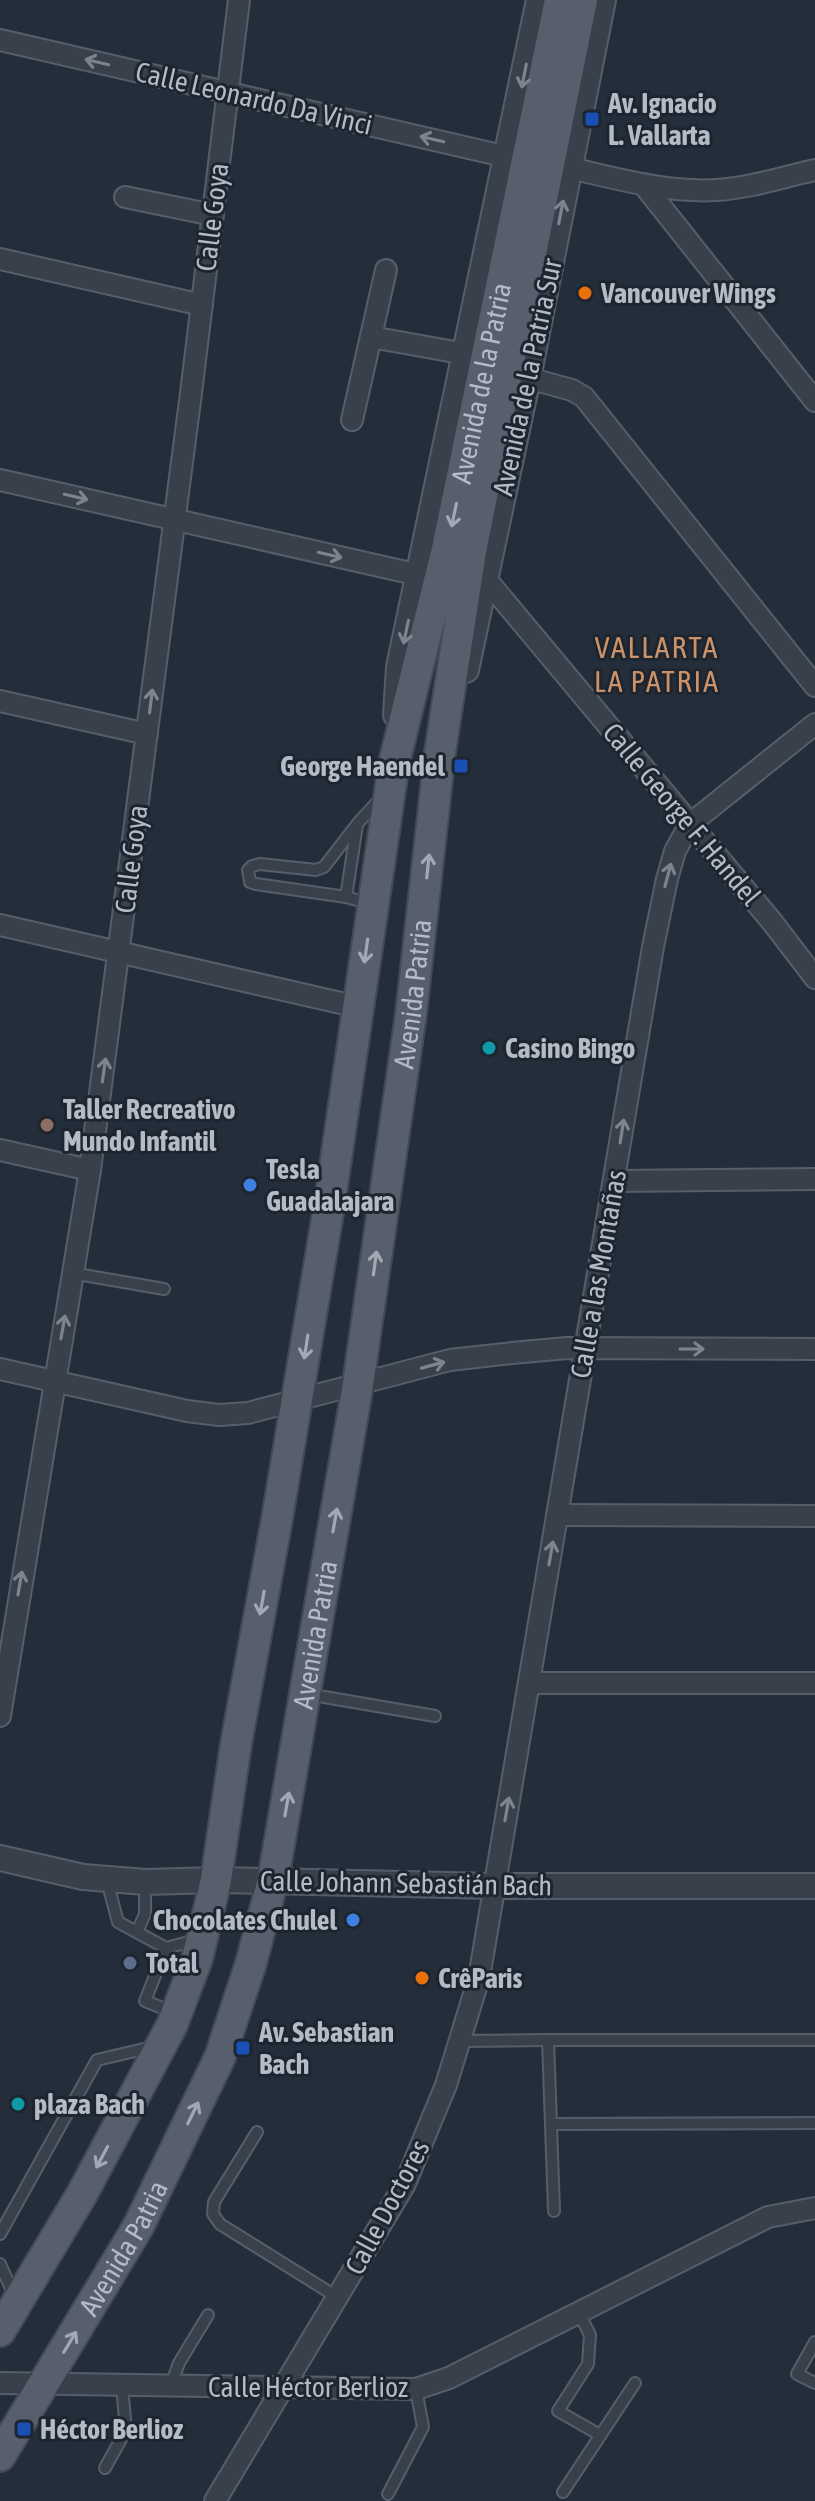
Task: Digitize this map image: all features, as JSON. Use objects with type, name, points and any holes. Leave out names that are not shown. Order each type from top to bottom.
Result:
[{"type":"main road","name":"Avenida de la Patria","points":[[392,775],[447,549],[544,1]]},
{"type":"main road","name":"Avenida de la Patria","points":[[440,752],[471,551],[598,3]]},
{"type":"main road","name":"Avenida Patria","points":[[0,2456],[138,2227],[220,2057],[251,1963],[273,1880],[358,1384],[411,1014],[440,752]]},
{"type":"main road","name":"Avenida Patria","points":[[0,2331],[82,2194],[162,2045],[177,2014],[202,1938],[216,1880],[236,1744],[329,1207],[358,1007],[360,901],[392,775]]},
{"type":"street","name":"Calle Goya","points":[[0,1716],[7,1620],[54,1381],[90,1170],[239,0]]},
{"type":"street","points":[[392,775],[399,667],[544,1]]},
{"type":"street","name":"Avenida de la Patria Sur","points":[[440,752],[461,695],[528,378],[570,168],[598,3]]},
{"type":"street","name":"Calle Leonardo Da Vinci","points":[[0,40],[508,157]]},
{"type":"street","points":[[570,168],[643,184],[698,190],[721,190],[815,170]]},
{"type":"street","points":[[643,184],[815,401]]},
{"type":"street","points":[[125,197],[213,215]]},
{"type":"street","points":[[0,259],[202,305]]},
{"type":"street","points":[[352,420],[386,270]]},
{"type":"street","points":[[371,337],[466,354]]},
{"type":"street","points":[[528,378],[572,390],[584,397],[815,686]]},
{"type":"street","points":[[0,480],[419,575]]},
{"type":"street","name":"Calle George F. Handel","points":[[485,578],[815,978]]},
{"type":"street","points":[[0,701],[147,734]]},
{"type":"street","name":"Calle a las Montañas","points":[[494,1886],[667,879],[675,851],[690,824],[815,724]]},
{"type":"street","points":[[0,925],[358,1007]]},
{"type":"street","points":[[0,1150],[90,1170]]},
{"type":"street","points":[[614,1181],[815,1179]]},
{"type":"street","points":[[0,1369],[187,1411],[219,1415],[248,1413],[450,1360],[585,1348],[815,1349]]},
{"type":"street","points":[[557,1515],[815,1516]]},
{"type":"street","points":[[529,1683],[815,1683]]},
{"type":"street","name":"Calle Johann Sebastián Bach","points":[[0,1858],[83,1877],[146,1882],[273,1880],[494,1886],[815,1886]]},
{"type":"street","name":"Calle Doctores","points":[[215,2501],[405,2184],[446,2085],[479,1978],[494,1886]]},
{"type":"street","name":"Calle Héctor Berlioz","points":[[0,2383],[416,2389],[449,2378],[768,2217],[815,2208]]},
{"type":"lane","points":[[358,823],[360,901],[250,882],[248,870],[260,864],[316,870],[324,867],[392,775]]},
{"type":"lane","points":[[72,1273],[164,1289]]},
{"type":"lane","points":[[306,1693],[435,1716]]},
{"type":"lane","points":[[106,1879],[118,1922],[166,1948],[202,1938]]},
{"type":"lane","points":[[137,1932],[145,1914],[146,1882]]},
{"type":"lane","points":[[166,1948],[145,2001],[177,2014]]},
{"type":"lane","points":[[548,2040],[554,2211]]},
{"type":"lane","points":[[460,2041],[815,2040]]},
{"type":"lane","points":[[0,2234],[97,2060],[162,2045]]},
{"type":"lane","points":[[552,2124],[815,2123]]},
{"type":"lane","points":[[257,2132],[214,2202],[213,2214],[220,2224],[337,2297]]},
{"type":"lane","points":[[0,2264],[17,2303]]},
{"type":"lane","points":[[579,2313],[590,2335],[588,2364],[558,2411],[600,2435]]},
{"type":"lane","points":[[170,2387],[179,2363],[208,2315]]},
{"type":"lane","points":[[815,2342],[797,2374],[815,2383]]},
{"type":"lane","points":[[563,2492],[635,2383]]},
{"type":"lane","points":[[105,2468],[126,2430],[122,2386]]},
{"type":"lane","points":[[388,2494],[423,2427],[416,2389]]},
{"type":"place","name":"Av. Ignacio L. Vallarta","points":[[592,119]]},
{"type":"place","name":"Vancouver Wings","points":[[585,293]]},
{"type":"place","name":"George Haendel","points":[[461,766]]},
{"type":"place","name":"Casino Bingo","points":[[489,1048]]},
{"type":"place","name":"Taller Recreativo Mundo Infantil","points":[[47,1125]]},
{"type":"place","name":"Tesla Guadalajara","points":[[250,1185]]},
{"type":"place","name":"Chocolates Chulel","points":[[353,1920]]},
{"type":"place","name":"Total","points":[[130,1963]]},
{"type":"place","name":"CrêParis","points":[[422,1978]]},
{"type":"place","name":"Av. Sebastian Bach","points":[[243,2048]]},
{"type":"place","name":"plaza Bach","points":[[18,2104]]},
{"type":"place","name":"Héctor Berlioz","points":[[24,2429]]},
{"type":"district","name":"VALLARTA LA PATRIA","points":[[657,664]]}]
